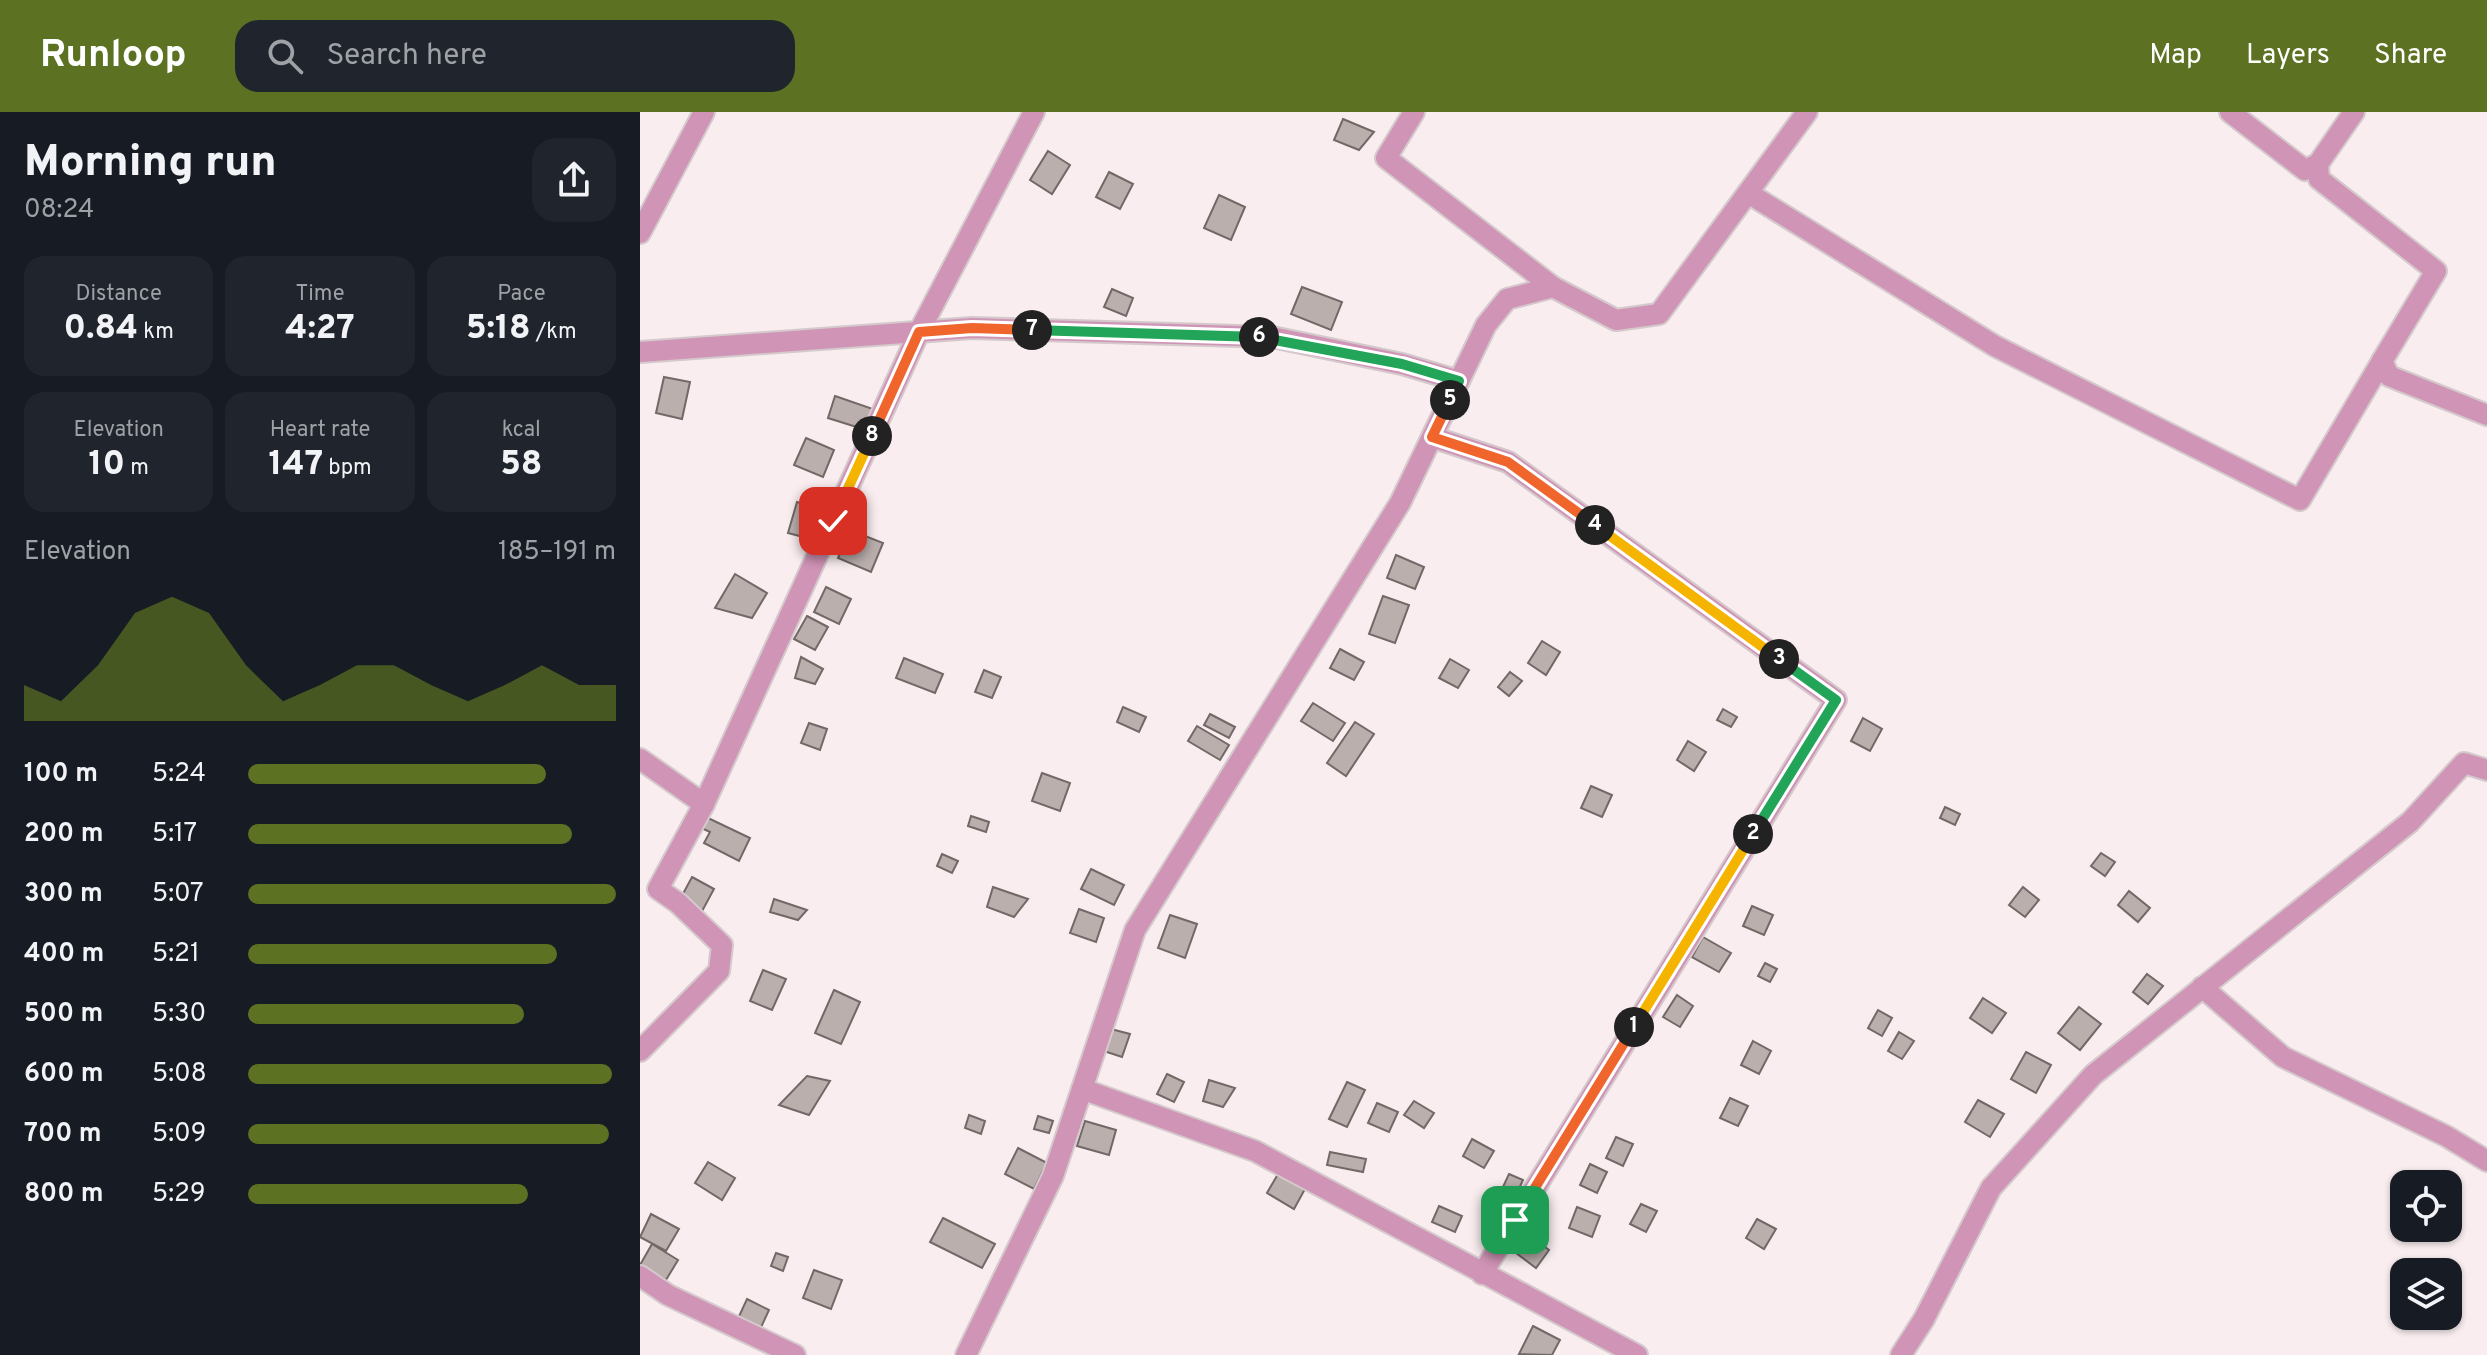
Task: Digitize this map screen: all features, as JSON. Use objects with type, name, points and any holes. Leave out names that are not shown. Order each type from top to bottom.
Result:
[{"type":"street","points":[[640,233],[704,112]]},
{"type":"street","points":[[640,1051],[719,971],[722,945],[678,903],[658,889],[704,804],[919,332],[1034,112]]},
{"type":"street","points":[[1414,112],[1386,158],[1553,287],[1616,320],[1659,314],[1807,112]]},
{"type":"street","points":[[2230,112],[2305,170],[2318,164],[2354,112]]},
{"type":"street","points":[[1748,193],[1995,346],[2300,500],[2436,271],[2319,179],[2318,164]]},
{"type":"street","points":[[966,1355],[1053,1176],[1135,930],[1400,503],[1486,325],[1507,299],[1553,287]]},
{"type":"street","points":[[640,352],[972,328],[1272,337],[1402,364],[1459,381]]},
{"type":"street","points":[[2382,361],[2389,376],[2487,415]]},
{"type":"street","points":[[1432,437],[1508,462],[1836,700],[1482,1274]]},
{"type":"street","points":[[640,759],[704,804]]},
{"type":"street","points":[[1901,1355],[1924,1319],[1991,1188],[2093,1075],[2410,822],[2464,763],[2487,770]]},
{"type":"street","points":[[2202,987],[2283,1057],[2446,1136],[2487,1161]]},
{"type":"street","points":[[1082,1089],[1255,1151],[1637,1355]]},
{"type":"street","points":[[640,1276],[668,1295],[795,1355]]},
{"type":"building","points":[[1343,119],[1374,132],[1359,150],[1334,140]]},
{"type":"building","points":[[1048,151],[1070,165],[1052,194],[1030,180]]},
{"type":"building","points":[[1109,172],[1133,184],[1120,209],[1096,197]]},
{"type":"building","points":[[1219,195],[1245,207],[1231,240],[1204,228]]},
{"type":"building","points":[[1302,287],[1342,302],[1331,330],[1291,314]]},
{"type":"building","points":[[1112,289],[1133,298],[1126,316],[1104,307]]},
{"type":"building","points":[[664,377],[690,382],[682,419],[656,413]]},
{"type":"building","points":[[835,396],[873,409],[866,430],[828,418]]},
{"type":"building","points":[[806,438],[834,450],[823,477],[794,465]]},
{"type":"building","points":[[797,502],[820,509],[811,539],[788,533]]},
{"type":"building","points":[[850,530],[883,543],[871,572],[838,558]]},
{"type":"building","points":[[1396,555],[1424,567],[1415,589],[1387,578]]},
{"type":"building","points":[[735,574],[767,593],[752,618],[715,608]]},
{"type":"building","points":[[826,587],[851,599],[839,624],[814,612]]},
{"type":"building","points":[[1383,596],[1409,605],[1395,643],[1369,634]]},
{"type":"building","points":[[807,616],[828,627],[815,650],[794,639]]},
{"type":"building","points":[[1542,641],[1560,652],[1546,675],[1528,663]]},
{"type":"building","points":[[1340,649],[1364,662],[1354,680],[1330,668]]},
{"type":"building","points":[[801,657],[823,669],[815,684],[795,678]]},
{"type":"building","points":[[904,658],[943,674],[935,693],[896,678]]},
{"type":"building","points":[[1450,659],[1469,670],[1458,688],[1439,678]]},
{"type":"building","points":[[984,670],[1001,677],[992,698],[975,692]]},
{"type":"building","points":[[1510,672],[1522,681],[1509,696],[1498,687]]},
{"type":"building","points":[[1313,703],[1345,723],[1333,741],[1301,721]]},
{"type":"building","points":[[1123,707],[1146,717],[1139,732],[1117,722]]},
{"type":"building","points":[[1723,709],[1737,717],[1731,727],[1717,720]]},
{"type":"building","points":[[1210,714],[1235,727],[1229,738],[1204,725]]},
{"type":"building","points":[[1863,718],[1882,729],[1870,751],[1851,741]]},
{"type":"building","points":[[1355,722],[1374,734],[1346,776],[1327,763]]},
{"type":"building","points":[[809,723],[827,729],[820,750],[801,743]]},
{"type":"building","points":[[1197,726],[1229,745],[1220,760],[1188,741]]},
{"type":"building","points":[[1688,741],[1706,752],[1694,771],[1677,760]]},
{"type":"building","points":[[1042,773],[1070,783],[1060,811],[1032,801]]},
{"type":"building","points":[[1591,786],[1612,795],[1602,817],[1581,808]]},
{"type":"building","points":[[1945,807],[1960,814],[1955,825],[1940,818]]},
{"type":"building","points":[[971,816],[989,822],[986,832],[968,826]]},
{"type":"building","points":[[708,818],[750,838],[739,861],[704,843],[710,832],[693,824]]},
{"type":"building","points":[[2101,853],[2115,862],[2105,876],[2091,866]]},
{"type":"building","points":[[942,854],[958,861],[952,873],[937,866]]},
{"type":"building","points":[[1091,869],[1124,885],[1114,905],[1081,889]]},
{"type":"building","points":[[692,877],[714,889],[700,915],[678,903]]},
{"type":"building","points":[[993,887],[1028,899],[1014,917],[987,907]]},
{"type":"building","points":[[2023,887],[2039,900],[2025,917],[2009,905]]},
{"type":"building","points":[[2129,891],[2150,908],[2138,922],[2118,905]]},
{"type":"building","points":[[774,899],[807,910],[798,920],[770,912]]},
{"type":"building","points":[[1752,906],[1773,915],[1764,935],[1743,926]]},
{"type":"building","points":[[1079,909],[1104,918],[1096,942],[1070,933]]},
{"type":"building","points":[[1170,915],[1197,924],[1185,958],[1158,948]]},
{"type":"building","points":[[1703,937],[1731,953],[1719,972],[1692,957]]},
{"type":"building","points":[[1765,963],[1777,969],[1770,982],[1758,976]]},
{"type":"building","points":[[763,970],[786,979],[772,1010],[750,1001]]},
{"type":"building","points":[[2147,974],[2163,986],[2148,1004],[2133,992]]},
{"type":"building","points":[[834,990],[860,1002],[841,1044],[815,1033]]},
{"type":"building","points":[[1677,995],[1693,1006],[1680,1027],[1663,1017]]},
{"type":"building","points":[[1983,998],[2006,1013],[1992,1033],[1970,1018]]},
{"type":"building","points":[[2079,1007],[2101,1024],[2080,1050],[2058,1033]]},
{"type":"building","points":[[1878,1010],[1892,1018],[1882,1036],[1868,1028]]},
{"type":"building","points":[[1111,1029],[1130,1034],[1122,1057],[1104,1051]]},
{"type":"building","points":[[1899,1032],[1914,1041],[1902,1059],[1888,1051]]},
{"type":"building","points":[[1753,1041],[1771,1051],[1759,1074],[1741,1065]]},
{"type":"building","points":[[2026,1052],[2051,1065],[2036,1093],[2011,1079]]},
{"type":"building","points":[[1167,1074],[1184,1082],[1174,1102],[1157,1094]]},
{"type":"building","points":[[807,1076],[830,1081],[809,1115],[779,1105]]},
{"type":"building","points":[[1209,1080],[1235,1088],[1223,1107],[1203,1101]]},
{"type":"building","points":[[1347,1082],[1365,1090],[1347,1127],[1329,1119]]},
{"type":"building","points":[[1730,1098],[1748,1106],[1738,1126],[1720,1118]]},
{"type":"building","points":[[1978,1100],[2004,1114],[1990,1137],[1965,1122]]},
{"type":"building","points":[[1414,1101],[1434,1113],[1424,1128],[1404,1115]]},
{"type":"building","points":[[1377,1103],[1398,1112],[1389,1132],[1368,1123]]},
{"type":"building","points":[[969,1115],[985,1121],[981,1134],[965,1128]]},
{"type":"building","points":[[1038,1116],[1053,1121],[1049,1133],[1034,1129]]},
{"type":"building","points":[[1085,1121],[1116,1130],[1109,1155],[1077,1146]]},
{"type":"building","points":[[1616,1137],[1633,1144],[1623,1166],[1606,1158]]},
{"type":"building","points":[[1472,1139],[1494,1151],[1484,1168],[1463,1156]]},
{"type":"building","points":[[1018,1148],[1047,1163],[1034,1189],[1005,1174]]},
{"type":"building","points":[[1330,1152],[1366,1159],[1363,1172],[1327,1165]]},
{"type":"building","points":[[708,1162],[735,1178],[722,1200],[695,1183]]},
{"type":"building","points":[[1590,1164],[1607,1172],[1597,1193],[1580,1185]]},
{"type":"building","points":[[1278,1174],[1305,1189],[1294,1209],[1267,1193]]},
{"type":"building","points":[[1509,1174],[1523,1180],[1516,1195],[1502,1189]]},
{"type":"building","points":[[1641,1204],[1657,1211],[1646,1232],[1630,1224]]},
{"type":"building","points":[[1439,1206],[1462,1216],[1455,1232],[1432,1222]]},
{"type":"building","points":[[1577,1207],[1600,1216],[1592,1237],[1569,1228]]},
{"type":"building","points":[[651,1214],[679,1229],[666,1251],[640,1237]]},
{"type":"building","points":[[943,1218],[995,1244],[982,1268],[930,1242]]},
{"type":"building","points":[[1757,1219],[1776,1229],[1764,1249],[1746,1238]]},
{"type":"building","points":[[1533,1238],[1549,1250],[1536,1268],[1516,1253]]},
{"type":"building","points":[[652,1244],[678,1260],[666,1280],[640,1265]]},
{"type":"building","points":[[776,1253],[788,1257],[783,1271],[771,1266]]},
{"type":"building","points":[[814,1270],[842,1280],[831,1309],[803,1298]]},
{"type":"building","points":[[747,1299],[769,1310],[756,1338],[734,1327]]},
{"type":"building","points":[[1533,1326],[1560,1340],[1552,1355],[1519,1354]]},
{"type":"route","points":[[833,521],[919,332],[972,328],[1272,337],[1402,364],[1459,381],[1432,437],[1508,462],[1836,700],[1515,1220]]}]
